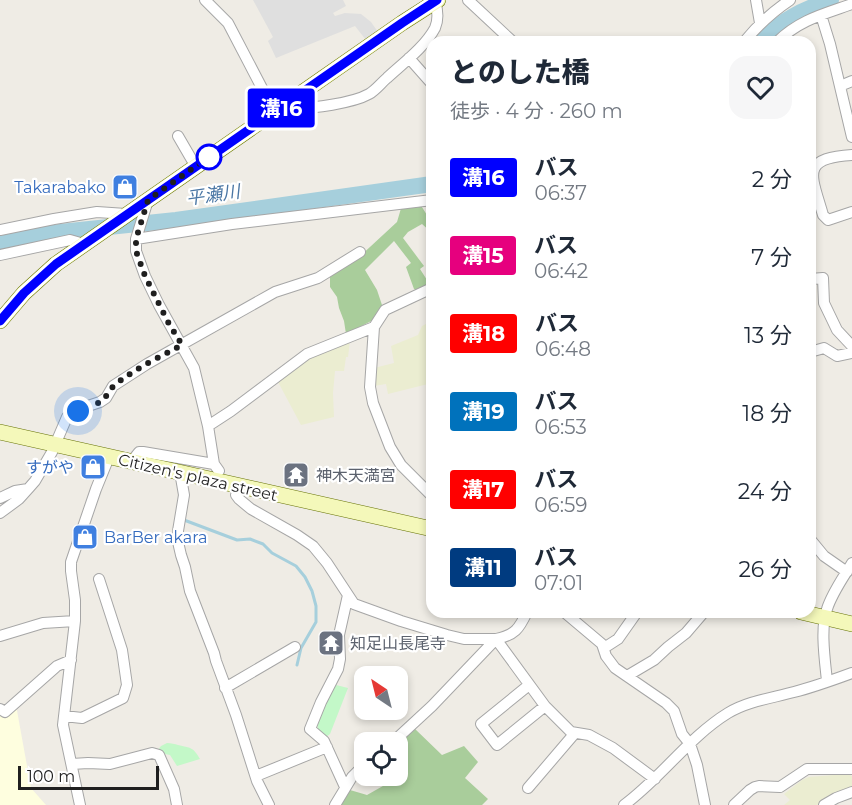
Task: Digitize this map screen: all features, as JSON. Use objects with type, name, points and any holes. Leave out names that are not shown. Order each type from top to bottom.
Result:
[{"type":"street","points":[[205,0],[228,23],[274,113]]},
{"type":"street","points":[[468,0],[507,36]]},
{"type":"street","points":[[756,0],[760,23]]},
{"type":"street","points":[[749,36],[760,23],[790,0]]},
{"type":"street","points":[[0,321],[44,274],[84,244],[126,214],[146,207],[196,167],[436,1],[439,14],[435,28],[429,36]]},
{"type":"street","points":[[784,36],[795,26],[811,18],[852,4]]},
{"type":"street","points":[[821,15],[852,138]]},
{"type":"street","points":[[288,103],[292,108],[302,108],[352,100],[370,93],[426,40]]},
{"type":"street","points":[[409,58],[426,77]]},
{"type":"street","points":[[840,86],[852,81]]},
{"type":"street","points":[[178,136],[196,167]]},
{"type":"street","points":[[816,164],[830,157],[852,155]]},
{"type":"street","points":[[816,190],[823,215],[828,220],[852,212]]},
{"type":"street","points":[[136,239],[231,224],[426,201]]},
{"type":"street","points":[[131,462],[139,452],[143,452],[217,468],[194,368],[145,276],[136,251],[136,239],[146,207]]},
{"type":"street","points":[[0,230],[97,212],[126,214]]},
{"type":"street","points":[[0,255],[70,240],[84,244]]},
{"type":"street","points":[[0,513],[19,499],[35,481],[67,417],[100,402],[106,398],[113,386],[147,364],[275,291],[318,278],[360,252]]},
{"type":"street","points":[[816,279],[823,278],[824,303],[837,330],[852,346]]},
{"type":"street","points":[[426,291],[386,310],[374,327],[370,387],[373,403],[390,447],[401,465],[426,490]]},
{"type":"street","points":[[208,426],[308,354],[374,327]]},
{"type":"street","points":[[816,350],[824,348],[837,356],[852,354]]},
{"type":"street","name":"Citizen's plaza street","points":[[0,432],[426,528]]},
{"type":"street","points":[[80,805],[63,725],[75,621],[71,562],[92,498],[109,457]]},
{"type":"street","points":[[180,472],[184,495],[178,531],[190,591],[236,715],[257,781],[269,805]]},
{"type":"street","points":[[0,498],[15,491],[28,489]]},
{"type":"street","points":[[236,495],[251,509],[313,546],[354,604],[401,621],[464,639],[507,637],[515,632],[523,618]]},
{"type":"street","points":[[816,546],[824,556],[849,568],[826,611],[824,649],[827,681]]},
{"type":"street","points":[[64,717],[82,718],[123,698],[127,685],[122,650],[99,579]]},
{"type":"street","points":[[345,787],[324,741],[310,729],[338,669],[339,635],[348,595]]},
{"type":"street","points":[[816,616],[852,624]]},
{"type":"street","points":[[572,618],[594,636],[615,668],[674,711],[697,765],[705,805]]},
{"type":"street","points":[[604,648],[618,639],[633,618]]},
{"type":"street","points":[[627,676],[654,660],[686,633],[699,618]]},
{"type":"street","points":[[0,636],[43,623],[75,621]]},
{"type":"street","points":[[496,639],[544,706],[571,732],[588,735],[613,748],[655,779]]},
{"type":"street","points":[[404,732],[496,639]]},
{"type":"street","points":[[225,688],[295,647]]},
{"type":"street","points":[[0,709],[5,712],[57,666],[71,660]]},
{"type":"street","points":[[624,805],[638,795],[706,729],[729,712],[753,702],[795,692],[852,674]]},
{"type":"street","points":[[529,685],[481,724],[497,745],[544,706]]},
{"type":"street","points":[[528,788],[575,733]]},
{"type":"street","points":[[256,776],[327,747]]},
{"type":"street","points":[[72,764],[110,764],[152,753],[159,755],[174,789],[177,805]]},
{"type":"street","points":[[734,805],[754,787],[780,787],[807,769],[852,769]]},
{"type":"street","points":[[335,805],[354,775]]},
{"type":"street","points":[[824,805],[852,792]]},
{"type":"shaded area","points":[[253,0],[343,0],[346,6],[333,13],[335,16],[345,13],[361,14],[378,32],[366,40],[355,26],[276,58],[268,41],[273,37]]},
{"type":"shaded area","points":[[426,324],[426,384],[388,394],[386,384],[374,386],[374,368],[394,363],[391,346],[418,335],[422,326]]},
{"type":"shaded area","points":[[350,341],[344,371],[335,371],[334,417],[301,425],[277,380],[301,362]]},
{"type":"shaded area","points":[[16,705],[31,788],[46,805],[0,805],[0,714]]},
{"type":"shaded area","points":[[847,774],[852,776],[852,788],[817,805],[784,805],[790,800],[784,794],[802,780],[809,777]]},
{"type":"green space","points":[[420,204],[426,214],[426,228],[422,224],[408,232],[403,238],[424,266],[420,269],[426,278],[426,286],[414,289],[406,267],[411,263],[394,241],[365,270],[377,290],[383,308],[375,319],[346,334],[337,297],[330,287],[330,276],[357,259],[397,222],[402,205]]},
{"type":"green space","points":[[336,685],[348,688],[330,734],[326,737],[318,732],[318,719]]},
{"type":"green space","points":[[414,728],[442,755],[464,746],[478,762],[465,778],[488,799],[482,805],[340,805],[350,790],[367,795],[383,786],[408,786],[408,734]]},
{"type":"green space","points":[[167,743],[191,749],[200,759],[177,766],[170,755],[158,750]]},
{"type":"waterway","points":[[766,36],[793,16],[831,0]]},
{"type":"waterway","name":"平瀬川","points":[[0,244],[41,234],[176,220],[426,185]]},
{"type":"waterway","points":[[184,520],[237,540],[250,539],[263,544],[272,553],[296,566],[305,577],[316,606],[316,622],[301,648],[297,665]]},
{"type":"bus line","name":"溝16","points":[[0,321],[24,293],[56,264],[437,0]]},
{"type":"place","name":"Takarabako","points":[[125,187]]},
{"type":"place","name":"すがや","points":[[93,467]]},
{"type":"place","name":"神木天満宮","points":[[296,475]]},
{"type":"place","name":"BarBer akara","points":[[85,537]]},
{"type":"place","name":"知足山長尾寺","points":[[331,643]]},
{"type":"route","points":[[78,411],[100,402],[106,398],[113,386],[182,345],[145,276],[136,251],[136,239],[148,200],[209,157]]}]
